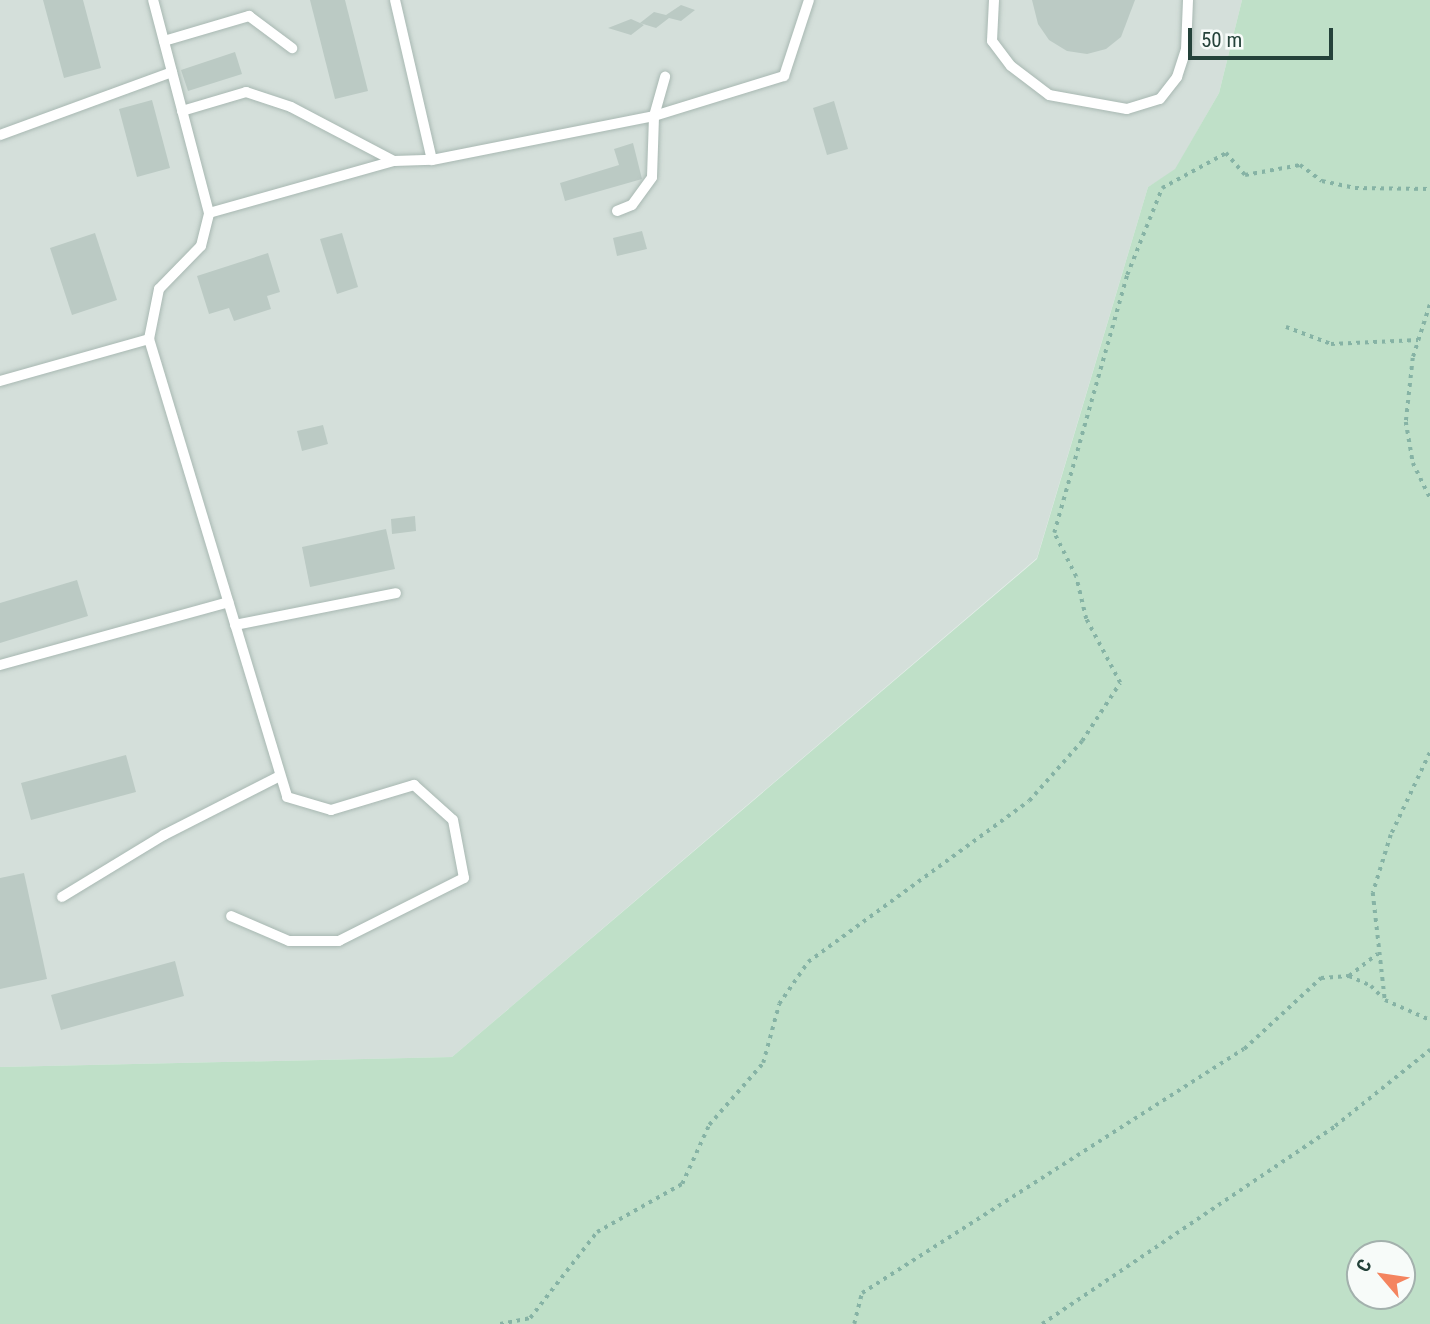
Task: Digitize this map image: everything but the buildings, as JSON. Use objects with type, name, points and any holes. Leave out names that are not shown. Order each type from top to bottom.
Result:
[{"type":"lane","points":[[153,0],[209,214],[201,246],[159,289],[149,340],[287,797],[331,810],[414,785],[453,820],[464,878],[339,941],[289,941],[231,916]]},
{"type":"lane","points":[[395,0],[432,160]]},
{"type":"lane","points":[[209,214],[394,161],[432,160],[654,116],[784,76],[808,0]]},
{"type":"lane","points":[[994,0],[992,41],[1011,66],[1049,95],[1127,109],[1160,99],[1177,77],[1186,50],[1188,0]]},
{"type":"lane","points":[[164,41],[249,16],[292,48]]},
{"type":"lane","points":[[0,135],[172,72]]},
{"type":"lane","points":[[617,211],[632,205],[652,177],[654,116],[664,77]]},
{"type":"lane","points":[[182,111],[247,92],[291,107],[394,161]]},
{"type":"lane","points":[[0,381],[149,340]]},
{"type":"lane","points":[[235,625],[396,593]]},
{"type":"lane","points":[[0,665],[228,602]]},
{"type":"lane","points":[[62,897],[164,835],[281,776]]},
{"type":"path","points":[[530,1324],[530,1318],[597,1232],[682,1184],[709,1125],[763,1063],[779,1004],[808,962],[1029,801],[1082,741],[1120,683],[1086,619],[1076,577],[1054,533],[1127,275],[1162,188],[1226,153],[1245,175],[1300,165],[1322,181],[1355,188],[1430,190]]},
{"type":"path","points":[[1430,305],[1418,341],[1406,422],[1413,463],[1430,498]]},
{"type":"path","points":[[1286,327],[1331,344],[1418,341]]},
{"type":"path","points":[[1385,1000],[1377,954],[1373,893],[1391,835],[1430,753]]},
{"type":"path","points":[[1349,976],[1377,954]]},
{"type":"path","points":[[854,1324],[862,1293],[1244,1049],[1321,978],[1349,976],[1371,986],[1385,1000],[1430,1020]]},
{"type":"path","points":[[1042,1324],[1335,1126],[1430,1050]]},
{"type":"path","points":[[500,1324],[530,1318]]},
{"type":"shaded area","points":[[0,0],[1242,0],[1219,93],[1175,170],[1148,187],[1037,558],[452,1057],[0,1067]]},
{"type":"green space","points":[[1242,0],[1430,0],[1430,1324],[0,1324],[0,1067],[452,1057],[1037,559],[1148,187],[1175,169],[1219,93]]}]
